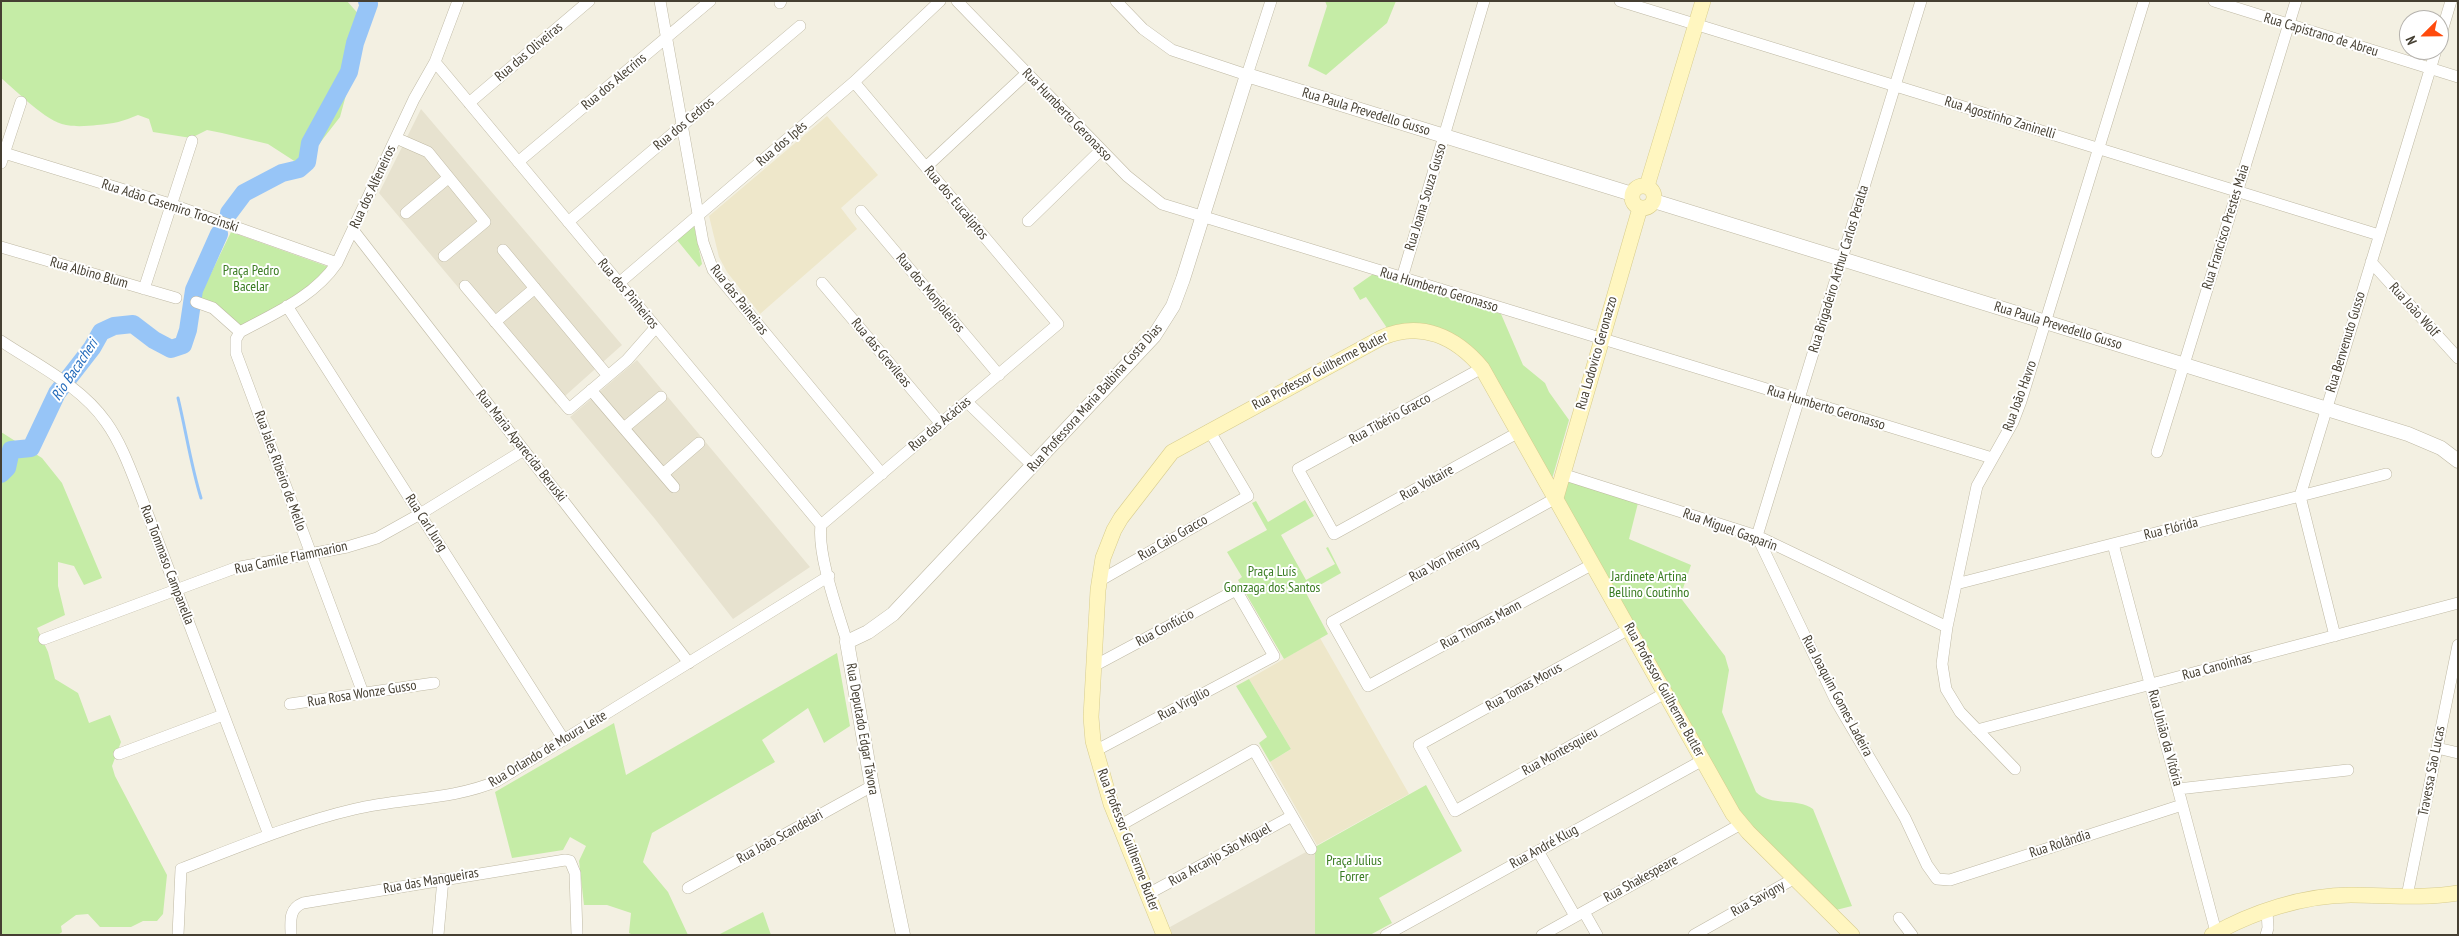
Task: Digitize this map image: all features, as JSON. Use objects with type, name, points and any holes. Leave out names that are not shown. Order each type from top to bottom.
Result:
[{"type":"main road","points":[[1646,186],[1703,1]]},
{"type":"main road","points":[[1646,186],[1654,193],[1654,201],[1650,206],[1640,208],[1632,201],[1632,194],[1636,187],[1646,186]]},
{"type":"main road","name":"Rua Lodovico Geronazzo","points":[[1556,498],[1640,208]]},
{"type":"main road","name":"Rua Professor Guilherme Butler","points":[[1164,935],[1119,826],[1095,752],[1091,722],[1099,581],[1108,544],[1121,518],[1172,452],[1209,430],[1381,338],[1400,330],[1426,332],[1452,340],[1468,352],[1482,368],[1740,824],[1851,935]]},
{"type":"main road","points":[[2214,934],[2267,911],[2303,901],[2337,896],[2407,896],[2458,893]]},
{"type":"street","name":"Rua dos Alfeneiros","points":[[240,332],[318,286],[337,263],[396,138],[435,62],[458,1]]},
{"type":"street","name":"Rua das Oliveiras","points":[[469,103],[588,1]]},
{"type":"street","name":"Rua das Paineiras","points":[[660,1],[698,216],[705,249],[713,270],[882,474]]},
{"type":"street","name":"Rua dos Alecrins","points":[[518,162],[710,1]]},
{"type":"street","name":"Rua dos Ipês","points":[[619,283],[854,82],[940,1]]},
{"type":"street","name":"Rua Humberto Geronasso","points":[[957,1],[1101,150],[1149,196],[1162,204],[1202,218],[1992,458]]},
{"type":"street","name":"Rua Paula Prevedello Gusso","points":[[1116,1],[1144,30],[1172,50],[1632,194]]},
{"type":"street","name":"Rua Professora Maria Balbina Costa Dias","points":[[847,642],[868,632],[892,614],[1033,466],[1164,323],[1178,293],[1271,1]]},
{"type":"street","name":"Rua Joana Souza Gusso","points":[[1402,278],[1484,1]]},
{"type":"street","name":"Rua Agostinho Zaninelli","points":[[1620,1],[2379,235]]},
{"type":"street","name":"Rua Brigadeiro Arthur Carlos Peralta","points":[[1757,536],[1922,1]]},
{"type":"street","name":"Rua João Havro","points":[[2015,769],[1960,712],[1946,689],[1942,664],[1947,627],[1976,486],[2017,411],[2144,1]]},
{"type":"street","name":"Rua Capistrano de Abreu","points":[[2214,1],[2458,77]]},
{"type":"street","name":"Rua Francisco Prestes Maia","points":[[2157,452],[2296,1]]},
{"type":"street","name":"Rua dos Cedros","points":[[568,222],[800,26]]},
{"type":"street","name":"Rua Benvenuto Gusso","points":[[2300,496],[2433,60]]},
{"type":"street","name":"Rua dos Pinheiros","points":[[435,62],[821,525]]},
{"type":"street","points":[[926,168],[1027,73]]},
{"type":"street","name":"Rua dos Eucaliptos","points":[[854,82],[1058,324]]},
{"type":"street","points":[[2,156],[21,102]]},
{"type":"street","points":[[396,138],[428,152],[485,222],[444,256]]},
{"type":"street","points":[[144,289],[192,141]]},
{"type":"street","points":[[1028,222],[1101,150]]},
{"type":"street","name":"Rua Adão Casemiro Troczinski","points":[[2,156],[170,204],[337,263]]},
{"type":"street","points":[[406,213],[448,178]]},
{"type":"street","name":"Rua Paula Prevedello Gusso","points":[[1654,201],[2425,441],[2441,448],[2458,461]]},
{"type":"street","name":"Rua dos Monjoleiros","points":[[861,211],[998,375]]},
{"type":"street","name":"Rua Maria Aparecida Beruski","points":[[353,230],[689,662]]},
{"type":"street","name":"Rua Albino Blum","points":[[1,247],[176,298]]},
{"type":"street","points":[[504,250],[608,376]]},
{"type":"street","name":"Rua João Wolf","points":[[2371,262],[2458,358]]},
{"type":"street","name":"Rua das Grevíleas","points":[[822,283],[941,424]]},
{"type":"street","points":[[465,286],[569,409],[627,360],[656,327]]},
{"type":"street","points":[[495,322],[535,288]]},
{"type":"street","points":[[196,302],[213,308],[240,332]]},
{"type":"street","name":"Rua Carl Jung","points":[[287,306],[564,740]]},
{"type":"street","name":"Rua das Acácias","points":[[821,525],[1058,324]]},
{"type":"street","name":"Rua Jales Ribeiro de Mello","points":[[240,332],[236,339],[236,353],[363,694]]},
{"type":"street","name":"Rua Tommaso Campanella","points":[[1,341],[70,386],[96,409],[118,441],[269,835]]},
{"type":"street","name":"Rua Tibério Gracco","points":[[1334,534],[1298,469],[1482,368]]},
{"type":"street","points":[[592,390],[674,487]]},
{"type":"street","points":[[624,428],[661,397]]},
{"type":"street","points":[[967,402],[1033,466]]},
{"type":"street","name":"Rua Caio Gracco","points":[[1099,581],[1248,496],[1209,430]]},
{"type":"street","name":"Rua Voltaire","points":[[1334,534],[1519,432]]},
{"type":"street","points":[[663,474],[700,443]]},
{"type":"street","name":"Rua Camile Flammarion","points":[[44,639],[176,589],[251,564],[363,543],[420,514],[524,450]]},
{"type":"street","name":"Rua Miguel Gasparin","points":[[1562,474],[1757,536],[1947,627]]},
{"type":"street","name":"Rua Flórida","points":[[1956,584],[2386,474]]},
{"type":"street","points":[[2300,496],[2335,636]]},
{"type":"street","name":"Rua Von Ihering","points":[[1368,686],[1332,622],[1556,498]]},
{"type":"street","name":"Rua Deputado Edgar Távora","points":[[821,525],[821,543],[847,642],[872,786],[903,935]]},
{"type":"street","name":"Rua Joaquim Gomes Ladeira","points":[[1757,536],[1840,709],[1905,818],[1927,865],[1937,879]]},
{"type":"street","name":"Rua União da Vitória","points":[[2114,544],[2214,934]]},
{"type":"street","name":"Rua Thomas Mann","points":[[1368,686],[1593,564]]},
{"type":"street","name":"Rua Orlando de Moura Leite","points":[[178,935],[181,869],[308,821],[356,808],[487,786],[829,576]]},
{"type":"street","name":"Rua Confúcio","points":[[1094,666],[1236,590],[1274,656]]},
{"type":"street","name":"Rua Canoinhas","points":[[1977,730],[2458,603]]},
{"type":"street","name":"Rua Tomas Morus","points":[[1455,812],[1420,745],[1629,629]]},
{"type":"street","name":"Travessa São Lucas","points":[[2407,896],[2458,645]]},
{"type":"street","name":"Rua Virgílio","points":[[1095,752],[1274,656]]},
{"type":"street","name":"Rua Rosa Wonze Gusso","points":[[290,704],[434,683]]},
{"type":"street","name":"Rua Montesquieu","points":[[1455,812],[1665,693]]},
{"type":"street","points":[[119,754],[223,714]]},
{"type":"street","points":[[2437,748],[2458,753]]},
{"type":"street","points":[[1119,826],[1254,750],[1311,849]]},
{"type":"street","name":"Rua André Klug","points":[[1386,935],[1703,760]]},
{"type":"street","points":[[2178,788],[2348,770]]},
{"type":"street","name":"Rua João Scandelari","points":[[688,888],[872,786]]},
{"type":"street","name":"Rua Rolândia","points":[[1937,879],[1950,880],[2182,804]]},
{"type":"street","name":"Rua Arcanjo São Miguel","points":[[1148,894],[1292,816]]},
{"type":"street","name":"Rua Shakespeare","points":[[1542,935],[1740,824]]},
{"type":"street","points":[[1538,851],[1579,914],[1597,935]]},
{"type":"street","name":"Rua das Mangueiras","points":[[291,935],[293,908],[303,903],[558,860],[570,861],[574,873],[577,935]]},
{"type":"street","name":"Rua Savigny","points":[[1694,935],[1795,878]]},
{"type":"street","points":[[438,935],[443,879]]},
{"type":"street","points":[[2266,935],[2268,928],[2267,911]]},
{"type":"street","points":[[1899,918],[1912,935]]},
{"type":"shaded area","points":[[421,109],[622,345],[556,404],[379,193]]},
{"type":"shaded area","points":[[827,116],[878,175],[841,208],[857,229],[760,314],[727,272],[719,257],[709,216]]},
{"type":"shaded area","points":[[637,360],[810,567],[733,619],[655,519],[570,417]]},
{"type":"shaded area","points":[[1320,638],[1409,794],[1317,845],[1270,762],[1291,749],[1249,679]]},
{"type":"shaded area","points":[[1315,847],[1315,935],[1172,935],[1170,927]]},
{"type":"green space","points":[[1,1],[347,1],[361,17],[358,51],[340,117],[302,166],[268,144],[222,133],[207,130],[191,138],[153,132],[149,119],[138,115],[123,121],[103,125],[82,126],[66,125],[49,118],[1,78]]},
{"type":"green space","points":[[1325,1],[1396,1],[1387,23],[1326,75],[1308,66],[1327,6]]},
{"type":"green space","points":[[694,225],[702,264],[699,267],[677,240]]},
{"type":"green space","name":"Praça Pedro Bacelar","points":[[231,232],[329,267],[302,293],[239,329],[199,298]]},
{"type":"green space","points":[[1373,274],[1501,314],[1523,365],[1545,383],[1549,392],[1569,420],[1552,479],[1460,338],[1434,327],[1405,325],[1387,328],[1366,297],[1360,300],[1353,288]]},
{"type":"green space","points":[[1,432],[42,458],[62,483],[102,578],[84,585],[74,566],[58,562],[58,586],[65,615],[37,628],[48,652],[55,679],[78,693],[89,723],[110,715],[121,742],[112,766],[115,776],[167,875],[163,914],[157,921],[143,921],[131,927],[100,927],[88,914],[76,915],[61,926],[62,932],[58,935],[1,935]]},
{"type":"green space","name":"Jardinete Artina Bellino Coutinho","points":[[1566,480],[1638,503],[1629,539],[1691,565],[1680,597],[1725,656],[1729,670],[1722,712],[1756,792],[1762,797],[1776,801],[1799,803],[1813,809],[1852,906],[1836,910],[1743,817],[1561,498]]},
{"type":"green space","name":"Praça Luís Gonzaga dos Santos","points":[[1305,500],[1314,516],[1281,535],[1306,580],[1335,564],[1326,548],[1328,547],[1341,573],[1306,593],[1328,634],[1284,659],[1238,580],[1242,577],[1227,552],[1267,530],[1252,503],[1256,501],[1268,522]]},
{"type":"green space","points":[[837,653],[850,726],[824,743],[808,708],[762,740],[775,762],[652,833],[643,862],[668,892],[688,935],[633,935],[629,933],[631,913],[607,905],[584,905],[579,861],[586,846],[570,837],[563,850],[512,858],[495,792],[614,723],[626,775]]},
{"type":"green space","points":[[1249,679],[1291,749],[1270,762],[1259,743],[1267,737],[1236,686]]},
{"type":"green space","name":"Praça Julius Forrer","points":[[1426,785],[1462,851],[1379,898],[1392,923],[1370,935],[1315,935],[1315,847]]},
{"type":"green space","points":[[763,912],[771,935],[718,935]]},
{"type":"waterway","name":"Rio Bacacheri","points":[[229,213],[244,193],[282,173],[299,169],[307,162],[310,143],[349,72],[355,43],[369,4],[367,1]]},
{"type":"waterway","name":"Rio Bacacheri","points":[[1,474],[7,468],[11,450],[31,448],[57,393],[92,348],[101,332],[114,326],[133,324],[154,340],[171,349],[183,345],[188,330],[194,290],[219,234]]},
{"type":"waterway","name":"Rio Bacacheri","points":[[171,349],[172,354]]},
{"type":"waterway","points":[[178,398],[201,498]]}]
